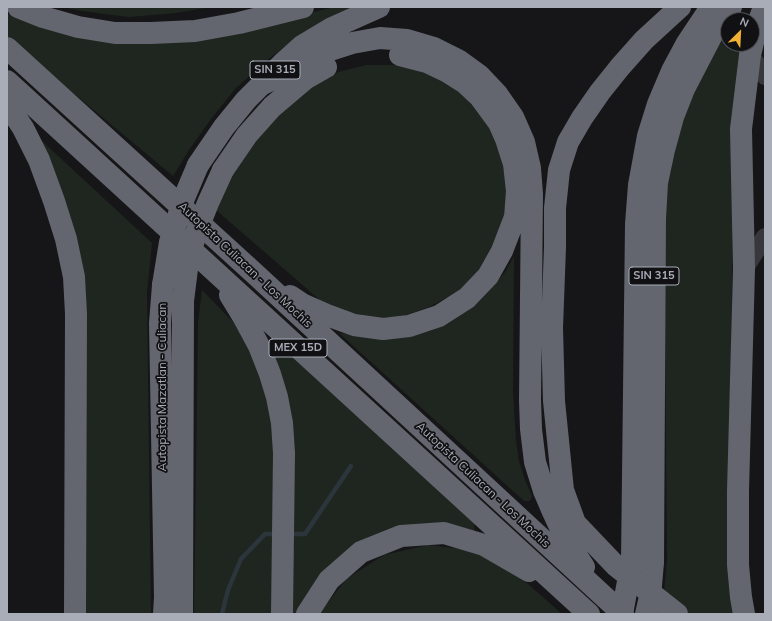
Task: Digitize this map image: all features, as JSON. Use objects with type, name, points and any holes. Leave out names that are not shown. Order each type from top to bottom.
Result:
[{"type":"highway","points":[[18,7],[43,17],[78,27],[115,33],[151,33],[195,31],[239,23],[303,7]]},
{"type":"highway","name":"SIN 315","points":[[261,85],[302,46],[332,28],[379,7]]},
{"type":"highway","points":[[677,614],[615,565],[575,523],[563,490],[554,401],[552,328],[555,208],[559,170],[568,142],[600,92],[620,67],[644,40],[680,7]]},
{"type":"highway","name":"SIN 315","points":[[622,614],[632,560],[636,224],[640,185],[648,136],[658,104],[684,48],[711,7]]},
{"type":"highway","name":"SIN 315","points":[[646,614],[650,597],[653,562],[654,225],[657,184],[672,117],[684,89],[712,35],[731,7]]},
{"type":"highway","points":[[743,605],[738,565],[738,491],[744,269],[741,129],[750,55],[756,26],[764,7]]},
{"type":"highway","points":[[261,85],[326,51],[352,43],[380,38],[407,40],[434,48],[458,60],[475,72],[498,94],[513,117],[524,142],[530,168],[532,194],[530,400],[531,428],[536,462],[544,491],[565,538],[602,595]]},
{"type":"highway","name":"Autopista Culiacan - Los Mochis","points":[[7,48],[254,273],[622,614]]},
{"type":"highway","name":"Autopista Mazatlan - Culiacan","points":[[182,614],[183,301],[188,261],[196,233],[223,170],[247,134],[272,107],[305,79],[322,68],[345,59],[366,54],[386,52],[408,56],[427,62],[446,71],[465,83],[480,97],[499,123],[514,164],[517,191],[515,217],[502,251],[488,276],[466,298],[439,316],[409,326],[389,329],[354,325],[302,304],[254,273]]},
{"type":"highway","name":"Autopista Culiacan - Los Mochis","points":[[7,81],[588,613]]},
{"type":"highway","name":"Autopista Mazatlan - Culiacan","points":[[164,614],[165,597],[160,323],[163,285],[170,242],[184,198],[198,165],[224,127],[246,100],[261,85]]},
{"type":"highway","points":[[7,104],[23,128],[39,160],[66,239],[74,277],[76,314],[75,614]]},
{"type":"highway","points":[[217,274],[259,346],[277,397],[282,423],[284,453],[282,614]]},
{"type":"highway","points":[[307,614],[329,580],[361,552],[401,536],[444,533],[484,545],[535,575],[588,613]]},
{"type":"lane","points":[[750,55],[765,76]]},
{"type":"lane","points":[[744,269],[765,237]]},
{"type":"shaded area","points":[[62,7],[211,7],[176,13],[129,17]]},
{"type":"shaded area","points":[[334,7],[352,7],[302,34],[267,60],[235,89],[211,119],[173,176],[7,38],[7,13],[11,15],[228,33]]},
{"type":"shaded area","points":[[720,43],[720,52],[744,52],[733,123],[730,562],[736,614],[662,614],[667,559],[664,203],[682,118],[710,59]]},
{"type":"shaded area","points":[[366,65],[403,65],[436,77],[459,92],[478,109],[491,131],[501,155],[507,186],[504,215],[496,240],[480,269],[458,292],[429,307],[400,317],[368,318],[346,313],[321,301],[216,210],[226,186],[245,154],[265,129],[289,104],[312,85],[338,72]]},
{"type":"shaded area","points":[[42,141],[152,243],[147,293],[151,614],[82,614],[83,301],[42,148]]},
{"type":"shaded area","points":[[514,256],[513,391],[516,441],[519,461],[532,496],[530,501],[524,501],[339,333],[369,337],[409,336],[430,331],[448,324],[478,303],[506,271]]},
{"type":"shaded area","points":[[202,290],[236,325],[267,385],[274,442],[274,614],[194,614],[198,322]]},
{"type":"shaded area","points":[[270,339],[282,340],[479,523],[474,525],[475,532],[386,533],[300,614],[291,614]]},
{"type":"shaded area","points":[[428,545],[473,550],[510,568],[562,614],[319,614],[346,579],[384,555]]},
{"type":"waterway","points":[[294,534],[305,534],[351,466]]},
{"type":"waterway","points":[[222,614],[228,590],[241,559],[265,534],[274,534]]}]
